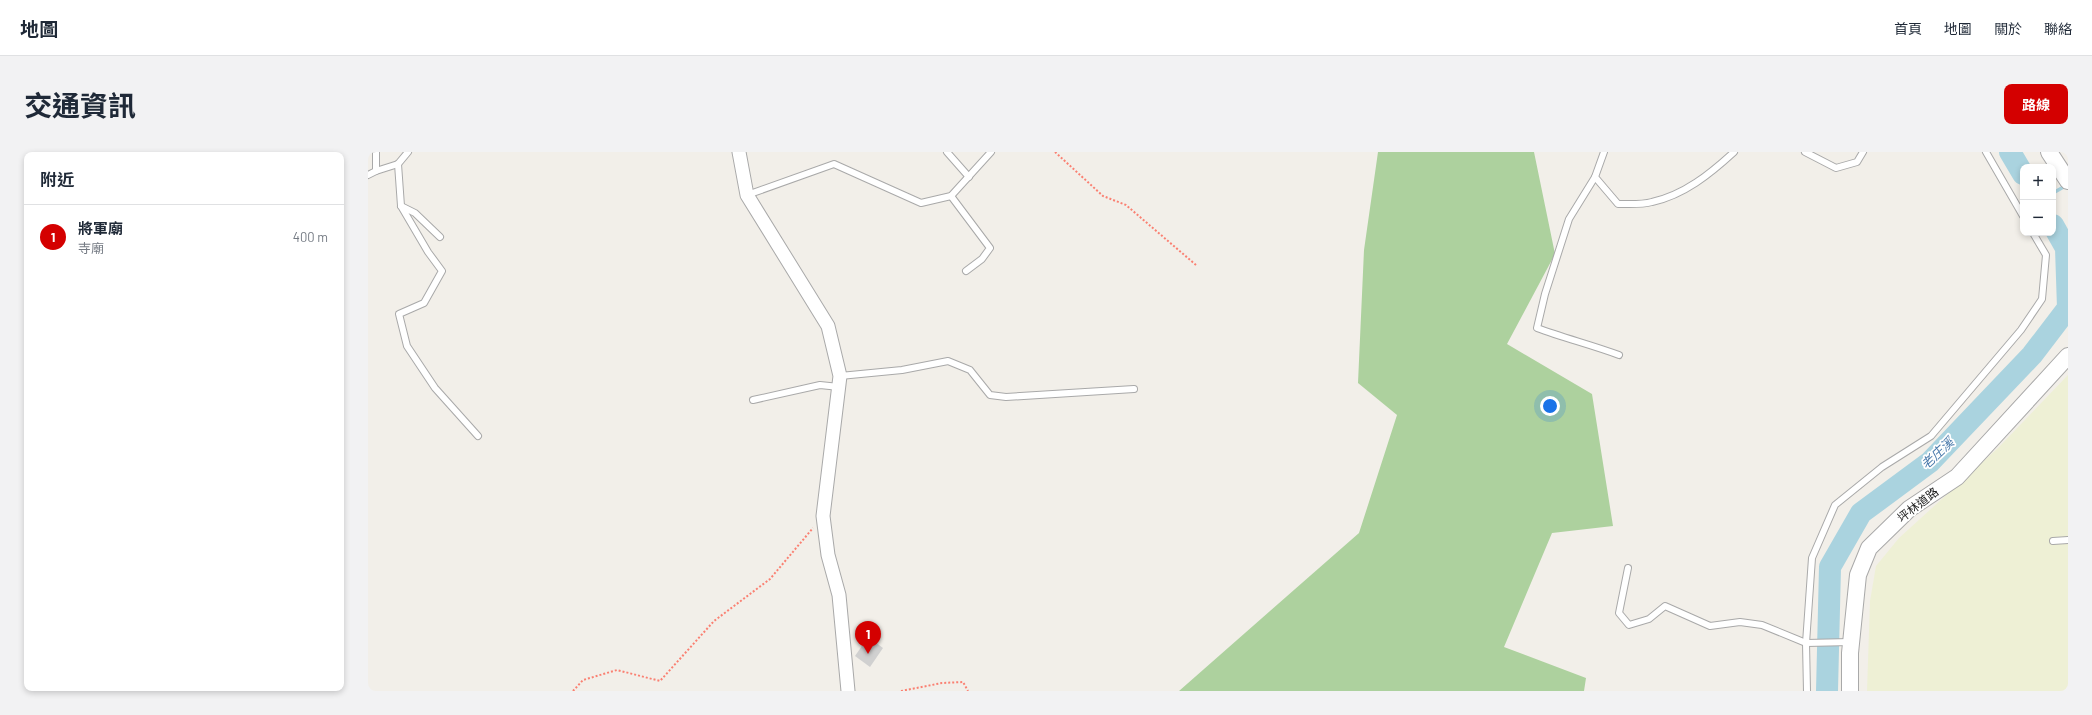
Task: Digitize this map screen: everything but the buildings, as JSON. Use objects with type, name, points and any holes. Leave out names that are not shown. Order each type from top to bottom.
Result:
[{"type":"street","points":[[739,152],[747,195],[828,326],[839,382],[822,516],[828,555],[839,595],[848,691]]},
{"type":"street","points":[[2049,152],[2068,181]]},
{"type":"street","name":"坪林道路","points":[[1850,691],[1851,642],[1858,575],[1869,548],[1909,509],[1957,476],[2068,356]]},
{"type":"lane","points":[[376,152],[376,171]]},
{"type":"lane","points":[[368,175],[398,164],[408,152]]},
{"type":"lane","points":[[946,152],[969,177]]},
{"type":"lane","points":[[747,195],[834,164],[920,203],[952,196],[991,152]]},
{"type":"lane","points":[[1604,152],[1595,177],[1569,219],[1544,294],[1537,328],[1567,340],[1600,348],[1619,355]]},
{"type":"lane","points":[[1595,177],[1618,204],[1650,203],[1679,194],[1734,152]]},
{"type":"lane","points":[[1805,152],[1836,168],[1857,162],[1863,152]]},
{"type":"lane","points":[[1986,152],[2020,211]]},
{"type":"lane","points":[[398,164],[400,206],[442,271],[424,303],[400,314],[407,346],[435,388],[478,436]]},
{"type":"lane","points":[[952,196],[990,248],[982,259],[966,271]]},
{"type":"lane","points":[[400,206],[415,213],[440,237]]},
{"type":"lane","points":[[1807,691],[1806,643],[1812,558],[1835,505],[1882,466],[1931,436],[2021,330],[2042,299],[2046,255],[2035,236]]},
{"type":"lane","points":[[753,400],[820,385],[948,361],[970,370],[990,395],[1006,397],[1134,389]]},
{"type":"lane","points":[[2053,541],[2068,540]]},
{"type":"lane","points":[[1628,568],[1620,613],[1629,626],[1649,619],[1665,606],[1710,626],[1740,622],[1762,626],[1806,643],[1851,642]]},
{"type":"path","points":[[1055,152],[1103,196],[1126,205],[1196,265]]},
{"type":"path","points":[[573,691],[583,680],[618,670],[660,682],[714,621],[770,579],[822,516]]},
{"type":"path","points":[[901,691],[942,683],[963,682],[968,691]]},
{"type":"shaded area","points":[[868,637],[883,648],[870,667],[855,656]]},
{"type":"green space","points":[[1378,152],[1534,152],[1555,254],[1507,344],[1592,394],[1613,526],[1552,533],[1504,647],[1586,678],[1584,691],[1179,691],[1359,533],[1397,415],[1358,383],[1364,250]]},
{"type":"green space","points":[[2068,375],[2068,691],[1867,691],[1870,601],[1876,566],[1899,538],[1998,448]]},
{"type":"waterway","name":"老庄溪","points":[[2010,152],[2020,169]]},
{"type":"waterway","points":[[2056,191],[2067,185]]},
{"type":"waterway","name":"老庄溪","points":[[1827,691],[1830,567],[1861,513],[1930,462],[2032,355],[2068,308],[2066,248],[2056,230]]},
{"type":"place","name":"將軍廟","points":[[868,654]]}]
